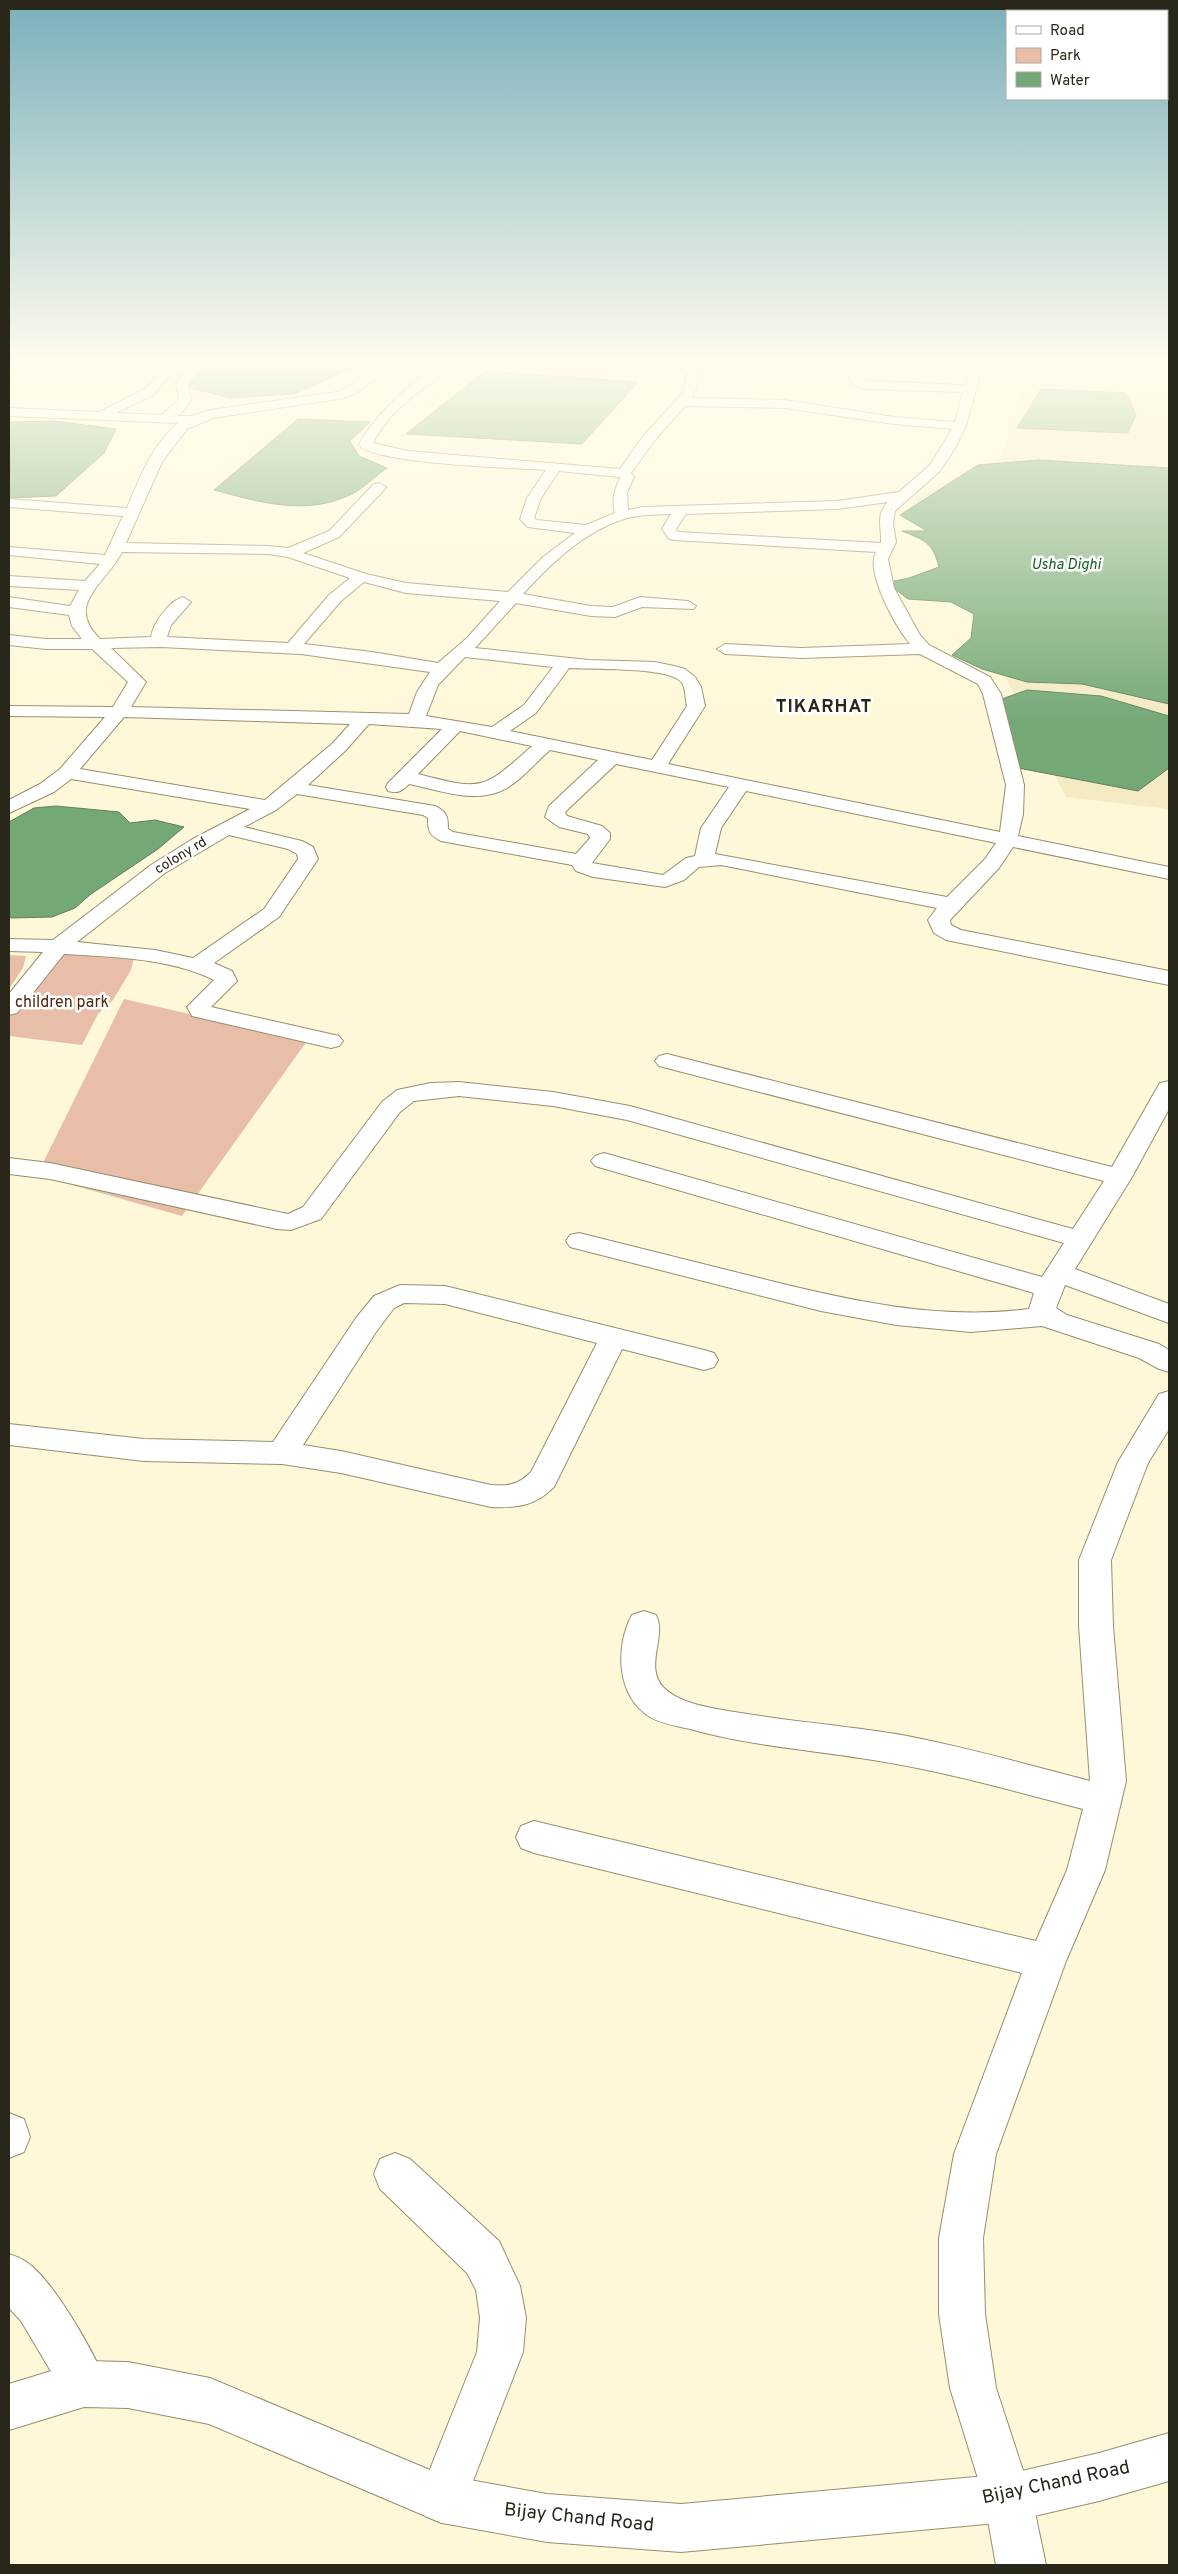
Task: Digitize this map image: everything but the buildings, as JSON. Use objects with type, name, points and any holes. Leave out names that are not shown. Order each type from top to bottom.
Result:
[{"type":"street","points":[[9,808],[47,788],[67,773],[119,712],[137,682],[85,633],[77,620],[79,602],[113,553],[134,513],[147,483]]},
{"type":"street","points":[[542,483],[537,490],[527,518],[533,524],[589,530]]},
{"type":"street","points":[[622,513],[619,502],[625,483]]},
{"type":"street","points":[[918,483],[888,510],[886,523],[889,542],[880,559],[886,588],[913,637],[923,648],[984,680],[992,694],[1015,785],[1015,799],[1007,840],[996,857],[950,904],[939,920],[942,928],[954,935],[1169,978]]},
{"type":"street","points":[[290,553],[334,534],[379,487]]},
{"type":"street","points":[[416,720],[428,686],[441,669],[460,652],[511,597],[573,541],[609,518],[622,513],[837,505],[904,496]]},
{"type":"street","points":[[9,502],[134,513]]},
{"type":"street","points":[[681,510],[669,529],[674,536],[886,548]]},
{"type":"street","points":[[107,528],[125,530]]},
{"type":"street","points":[[9,551],[113,553],[269,550],[290,553],[361,577],[406,588],[511,597],[600,611],[616,612],[640,602],[688,606]]},
{"type":"street","points":[[292,648],[335,598],[361,577]]},
{"type":"street","points":[[9,581],[91,586]]},
{"type":"street","points":[[14,603],[40,583]]},
{"type":"street","points":[[159,642],[158,633],[162,626],[184,602]]},
{"type":"street","points":[[14,603],[78,612]]},
{"type":"street","points":[[10,641],[97,644],[159,642],[292,648],[378,658],[441,669]]},
{"type":"street","points":[[725,649],[802,653],[923,648]]},
{"type":"street","points":[[460,652],[564,663],[641,666],[672,671],[687,677],[692,686],[696,706],[657,767]]},
{"type":"street","points":[[495,733],[530,709],[564,663]]},
{"type":"street","points":[[9,711],[365,718],[416,720],[456,725],[1169,873]]},
{"type":"street","name":"colony rd","points":[[9,1008],[60,945],[158,869],[269,806],[293,788],[339,747],[365,718]]},
{"type":"street","points":[[380,802],[456,725]]},
{"type":"street","points":[[405,776],[467,790],[485,790],[496,786],[546,744]]},
{"type":"street","points":[[582,861],[600,839],[600,833],[594,829],[561,822],[555,817],[556,810],[610,758]]},
{"type":"street","points":[[67,773],[269,806]]},
{"type":"street","points":[[705,859],[704,845],[706,834],[742,783]]},
{"type":"street","points":[[293,788],[428,810],[438,815],[438,832],[448,837],[582,861]]},
{"type":"street","points":[[196,964],[272,913],[308,859],[306,851],[295,845],[227,829]]},
{"type":"street","points":[[582,861],[584,867],[593,871],[665,881],[677,876],[692,862],[705,859],[721,859],[950,904]]},
{"type":"street","points":[[9,945],[60,945],[196,964],[224,976],[226,981],[202,1002],[198,1007],[200,1010],[331,1041]]},
{"type":"street","points":[[667,1061],[1119,1177]]},
{"type":"street","points":[[1169,1088],[1119,1177],[1054,1281],[1042,1308],[1046,1316],[1057,1322],[1149,1351],[1169,1362]]},
{"type":"street","points":[[9,1166],[50,1171],[277,1221],[291,1222],[312,1213],[391,1107],[406,1095],[431,1090],[460,1089],[553,1099],[630,1114],[1080,1240]]},
{"type":"street","points":[[604,1161],[1054,1281],[1169,1314]]},
{"type":"street","points":[[578,1241],[795,1296],[869,1311],[925,1319],[978,1322],[1017,1322],[1046,1316]]},
{"type":"street","points":[[282,1453],[366,1325],[384,1302],[400,1294],[446,1295],[704,1360]]},
{"type":"street","points":[[9,1435],[144,1450],[282,1453],[341,1462],[491,1496],[513,1497],[528,1494],[543,1479],[614,1337]]},
{"type":"street","points":[[1021,2565],[1008,2498],[973,2388],[962,2314],[962,2238],[975,2154],[1046,1961],[1086,1870],[1105,1800],[1108,1782],[1097,1635],[1095,1560],[1133,1462],[1159,1421],[1169,1401]]},
{"type":"street","points":[[644,1624],[637,1656],[639,1682],[662,1706],[708,1721],[787,1735],[873,1744],[945,1758],[1105,1800]]},
{"type":"street","points":[[534,1837],[1046,1961]]},
{"type":"street","points":[[395,2174],[483,2257],[498,2286],[504,2318],[500,2352],[442,2499]]},
{"type":"street","points":[[9,2276],[37,2305],[84,2384]]},
{"type":"street","name":"Bijay Chand Road","points":[[9,2406],[84,2384],[128,2385],[210,2401],[442,2499],[547,2518],[681,2528],[1008,2498],[1099,2477],[1169,2457]]},
{"type":"shaded area","name":"Usha Dighi","points":[[944,483],[1169,483],[1169,809],[1066,797],[914,497]]},
{"type":"green space","name":"children park","points":[[62,949],[134,957],[131,970],[113,1000],[98,1014],[82,1045],[9,1036],[9,1009]]},
{"type":"green space","points":[[9,955],[26,956],[23,968],[9,989]]},
{"type":"green space","points":[[124,999],[307,1041],[182,1216],[37,1175]]},
{"type":"water","points":[[9,483],[70,483],[56,496],[9,498]]},
{"type":"water","points":[[222,483],[368,483],[350,495],[333,501],[299,506],[248,499],[214,490]]},
{"type":"water","name":"Usha Dighi","points":[[950,483],[1169,483],[1169,704],[1082,684],[1027,682],[982,669],[952,655],[971,638],[974,614],[951,602],[908,599],[895,589],[894,581],[909,578],[939,567],[934,552],[926,543],[902,531],[927,531],[900,515]]},
{"type":"water","points":[[1027,690],[1101,696],[1169,716],[1169,768],[1138,791],[1013,767],[999,700]]},
{"type":"water","points":[[56,806],[119,812],[130,823],[155,820],[184,827],[158,849],[91,894],[75,908],[52,917],[11,918],[9,915],[9,822],[34,808]]},
{"type":"district","name":"TIKARHAT","points":[[824,707]]}]
